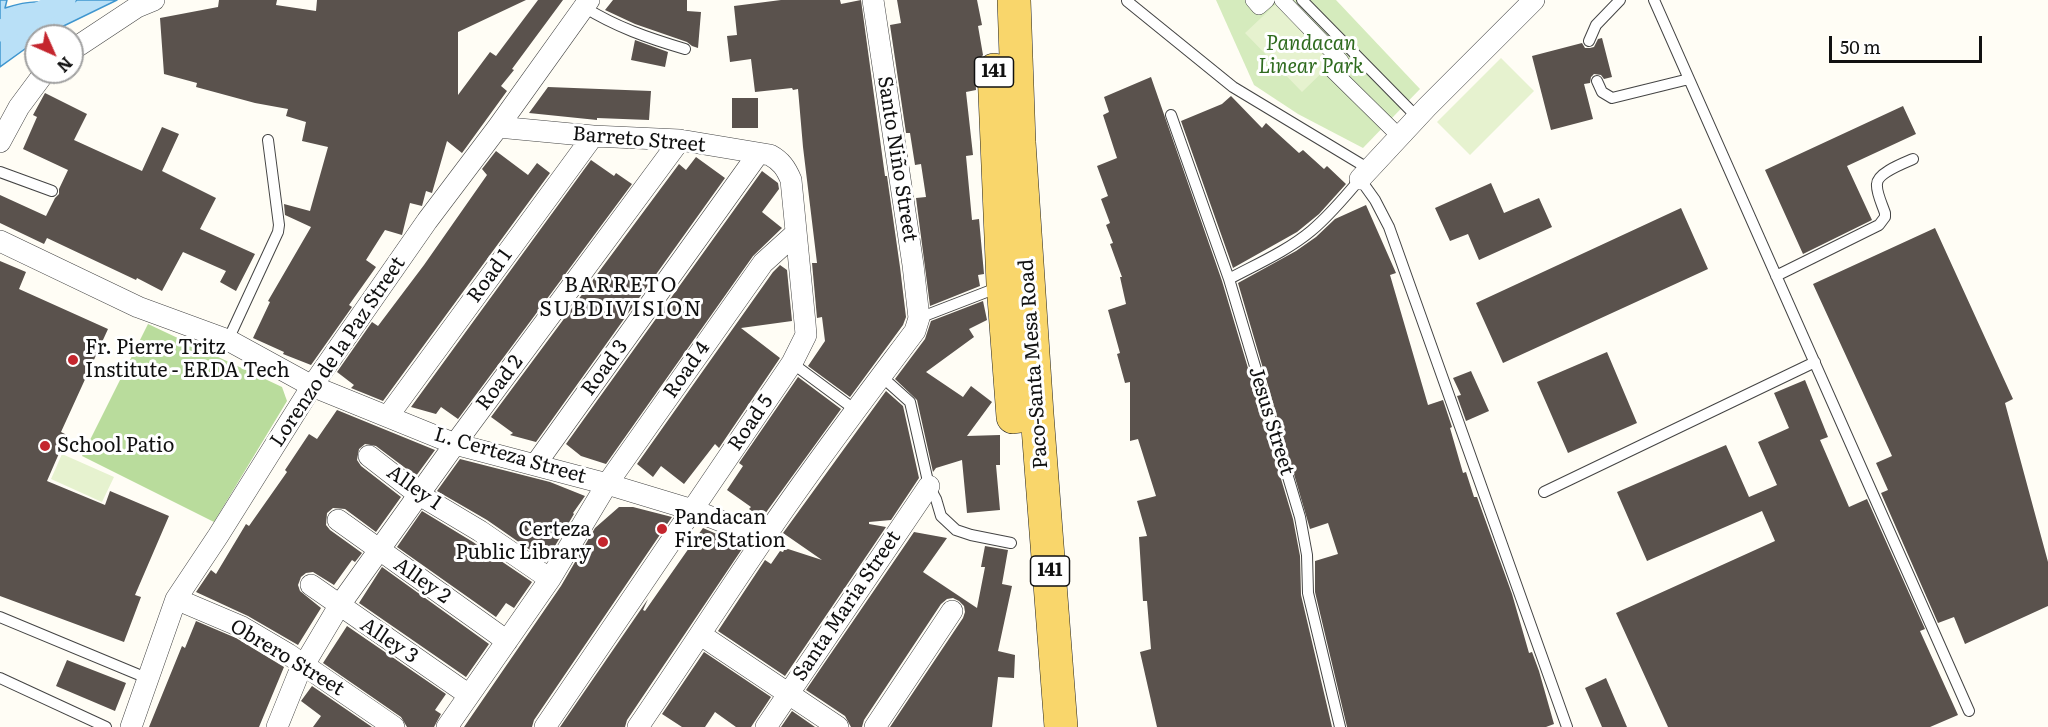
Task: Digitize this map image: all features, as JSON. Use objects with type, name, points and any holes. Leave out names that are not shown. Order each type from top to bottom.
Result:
[{"type":"main road","name":"Paco-Santa Mesa Road","points":[[992,0],[1001,249],[1025,415],[1061,727]]},
{"type":"main road","name":"Paco-Santa Mesa Road","points":[[1014,0],[1020,142],[1025,415]]},
{"type":"street","points":[[84,42],[137,7],[153,0]]},
{"type":"street","name":"Santo Niño Street","points":[[873,0],[919,318]]},
{"type":"street","points":[[1253,0],[1259,8],[1267,0]]},
{"type":"street","points":[[1282,0],[1341,61],[1332,70],[1399,136]]},
{"type":"street","points":[[1364,174],[1417,117],[1534,0]]},
{"type":"street","name":"Lorenzo de la Paz Street","points":[[131,727],[176,599],[219,536],[312,386],[427,221],[498,127],[586,3]]},
{"type":"street","points":[[0,142],[19,107],[36,84]]},
{"type":"street","name":"Barreto Street","points":[[498,127],[593,136],[680,140],[770,155],[776,158],[791,180],[806,335]]},
{"type":"street","name":"Road 1","points":[[388,416],[593,136]]},
{"type":"street","name":"Road 2","points":[[277,727],[304,664],[339,606],[418,494],[680,140]]},
{"type":"street","name":"Road 3","points":[[535,465],[758,154]]},
{"type":"street","name":"Road 4","points":[[606,484],[763,263],[795,234]]},
{"type":"street","name":"L. Certeza Street","points":[[0,241],[138,307],[228,340],[312,386],[455,444],[606,484],[693,510],[764,538]]},
{"type":"street","points":[[638,727],[764,538],[854,410],[915,331],[919,318]]},
{"type":"street","name":"Road 5","points":[[693,510],[792,363],[806,335]]},
{"type":"street","name":"Alley 1","points":[[369,456],[418,494],[480,531],[550,579]]},
{"type":"street","points":[[447,727],[550,579],[606,484]]},
{"type":"street","name":"Santa Maria Street","points":[[766,727],[929,486]]},
{"type":"street","points":[[545,727],[693,510]]},
{"type":"street","name":"Alley 2","points":[[338,520],[507,640]]},
{"type":"street","name":"Alley 3","points":[[310,585],[469,695]]},
{"type":"street","name":"Obrero Street","points":[[176,599],[242,627],[304,664],[394,727]]},
{"type":"street","points":[[875,727],[952,611]]},
{"type":"street","points":[[701,635],[838,727]]},
{"type":"lane","points":[[1302,0],[1417,117]]},
{"type":"lane","points":[[1589,41],[1596,25],[1620,0]]},
{"type":"lane","points":[[1654,0],[1969,711]]},
{"type":"lane","points":[[1127,1],[1233,87],[1364,174],[1389,227],[1567,727]]},
{"type":"lane","points":[[586,3],[607,21],[637,35],[685,49]]},
{"type":"lane","points":[[1597,81],[1602,92],[1612,98],[1689,79]]},
{"type":"lane","name":"Jesus Street","points":[[1171,115],[1229,279],[1306,539],[1308,593],[1340,727]]},
{"type":"lane","points":[[228,340],[278,232],[268,140]]},
{"type":"lane","points":[[1776,276],[1883,222],[1885,213],[1876,185],[1877,180],[1881,175],[1913,159]]},
{"type":"lane","points":[[0,172],[52,191]]},
{"type":"lane","points":[[1229,279],[1277,254],[1309,232],[1330,213],[1364,174]]},
{"type":"lane","points":[[919,318],[989,291]]},
{"type":"lane","points":[[1544,492],[1815,362]]},
{"type":"lane","points":[[792,363],[854,410]]},
{"type":"lane","points":[[881,376],[910,402],[929,486],[941,516],[947,523],[971,536],[1011,543]]},
{"type":"lane","points":[[0,617],[149,680]]},
{"type":"lane","points":[[0,678],[106,727]]},
{"type":"green space","name":"Pandacan Linear Park","points":[[1216,0],[1336,0],[1420,89],[1363,148],[1298,114],[1254,85]]},
{"type":"green space","points":[[1278,2],[1334,61],[1302,92],[1245,33]]},
{"type":"green space","points":[[1501,58],[1534,91],[1470,155],[1437,122]]},
{"type":"green space","points":[[148,324],[282,387],[287,401],[214,522],[82,456]]},
{"type":"green space","points":[[62,454],[114,477],[102,502],[51,479]]},
{"type":"water","points":[[0,0],[7,0],[5,8],[29,2],[52,3],[69,7],[77,0],[117,0],[68,24],[24,24],[24,50],[0,67]]},
{"type":"building","points":[[219,0],[277,0],[276,5],[316,11],[317,0],[526,0],[458,32],[458,95],[490,52],[496,56],[538,0],[563,0],[512,69],[514,70],[501,86],[507,91],[462,153],[447,141],[432,193],[426,191],[422,206],[410,203],[402,235],[385,230],[366,260],[376,267],[349,305],[352,307],[311,365],[283,354],[284,352],[253,338],[270,302],[268,301],[311,227],[285,215],[284,204],[310,211],[328,147],[302,141],[306,122],[286,116],[288,109],[255,103],[196,87],[197,83],[164,74],[160,18],[218,7]]},
{"type":"building","points":[[613,0],[687,0],[687,11],[701,12],[698,48],[605,10]]},
{"type":"building","points":[[781,0],[840,0],[841,4],[861,0],[906,317],[903,325],[850,397],[808,366],[825,341],[822,317],[817,318],[812,263],[817,263],[798,89],[755,92],[751,59],[730,62],[727,36],[737,35],[734,6]]},
{"type":"building","points":[[897,0],[977,0],[982,25],[978,26],[983,55],[977,62],[975,70],[976,90],[966,92],[973,155],[966,156],[972,220],[979,219],[984,274],[978,275],[980,286],[930,306],[916,198],[926,197],[921,164],[915,165],[910,133],[906,133],[890,25],[901,23]]},
{"type":"building","points":[[1602,38],[1612,77],[1604,79],[1601,75],[1594,74],[1590,83],[1584,84],[1593,119],[1551,130],[1532,56],[1582,43],[1585,48],[1594,47],[1598,39]]},
{"type":"building","points":[[635,40],[668,52],[665,67],[631,60]]},
{"type":"building","points":[[1151,77],[1222,281],[1293,519],[1300,556],[1301,595],[1332,727],[1157,727],[1140,652],[1151,649],[1147,601],[1143,601],[1139,537],[1147,536],[1137,501],[1156,496],[1138,439],[1130,441],[1130,382],[1125,383],[1117,354],[1120,353],[1108,310],[1126,304],[1120,277],[1122,277],[1106,225],[1110,223],[1101,199],[1108,196],[1097,166],[1117,158],[1103,115],[1109,112],[1104,97]]},
{"type":"building","points":[[548,87],[651,91],[649,120],[597,118],[597,120],[529,113]]},
{"type":"building","points":[[45,93],[87,114],[74,140],[142,171],[162,127],[179,134],[162,171],[216,198],[200,229],[255,254],[236,291],[220,282],[226,271],[183,252],[162,291],[47,238],[44,244],[0,223],[0,195],[46,216],[59,194],[68,170],[23,149],[37,117],[33,115]]},
{"type":"building","points":[[1231,96],[1262,128],[1266,123],[1299,153],[1303,150],[1324,169],[1327,166],[1346,184],[1319,214],[1297,232],[1233,268],[1181,121],[1222,104]]},
{"type":"building","points":[[732,98],[758,98],[758,128],[732,128]]},
{"type":"building","points":[[1903,106],[1916,134],[1847,166],[1872,220],[1803,254],[1765,170]]},
{"type":"building","points":[[496,151],[528,175],[537,163],[550,173],[383,401],[351,388],[354,385],[337,372],[372,322],[378,326],[424,265],[487,175],[482,169]]},
{"type":"building","points":[[696,157],[725,178],[536,442],[510,435],[513,433],[491,417],[679,164],[686,170]]},
{"type":"building","points":[[591,160],[614,176],[616,173],[632,184],[458,419],[441,407],[436,414],[411,407]]},
{"type":"building","points":[[762,171],[778,183],[779,189],[762,212],[782,228],[753,256],[606,464],[581,456],[566,444]]},
{"type":"building","points":[[1491,183],[1504,213],[1539,198],[1552,227],[1479,260],[1468,234],[1450,241],[1435,208]]},
{"type":"building","points":[[1366,205],[1396,273],[1390,275],[1428,405],[1443,400],[1463,473],[1466,472],[1474,497],[1477,497],[1512,594],[1529,653],[1532,652],[1539,671],[1554,724],[1546,727],[1347,727],[1315,592],[1315,561],[1338,554],[1328,523],[1310,529],[1238,283],[1296,251],[1316,237],[1335,219]]},
{"type":"building","points":[[1681,208],[1708,269],[1503,363],[1476,303]]},
{"type":"building","points":[[1935,228],[2013,399],[2005,403],[2048,562],[2048,606],[1965,644],[1954,617],[1938,623],[1881,493],[1888,490],[1876,463],[1892,456],[1813,284]]},
{"type":"building","points":[[0,261],[26,272],[19,289],[108,329],[61,432],[67,435],[47,481],[105,505],[110,491],[169,516],[135,595],[141,597],[124,642],[0,596]]},
{"type":"building","points":[[780,265],[787,270],[792,321],[741,328],[780,358],[719,448],[715,444],[684,484],[661,466],[653,477],[637,464]]},
{"type":"building","points":[[983,301],[987,320],[969,329],[974,337],[926,372],[963,397],[971,386],[992,402],[967,436],[1000,435],[1000,465],[996,465],[1000,510],[967,513],[962,460],[936,468],[933,472],[917,400],[895,379],[925,339],[931,321]]},
{"type":"building","points":[[1607,352],[1637,423],[1568,453],[1537,382]]},
{"type":"building","points":[[1471,371],[1489,411],[1466,421],[1457,396],[1461,395],[1453,378]]},
{"type":"building","points":[[798,377],[841,409],[762,518],[727,490],[743,466],[739,463]]},
{"type":"building","points":[[1805,380],[1828,437],[1820,440],[1849,507],[1867,499],[1925,629],[1920,631],[1958,715],[1930,727],[1668,727],[1616,613],[1775,541],[1762,511],[1647,561],[1617,492],[1726,445],[1749,497],[1777,485],[1758,442],[1789,428],[1774,393]]},
{"type":"building","points":[[886,391],[903,406],[919,478],[891,520],[869,522],[869,524],[886,527],[785,676],[718,631],[765,560],[771,564],[785,548],[822,560],[783,533]]},
{"type":"building","points":[[337,410],[435,450],[416,476],[376,446],[365,444],[359,449],[357,460],[361,466],[401,497],[376,532],[345,509],[333,508],[327,513],[326,525],[330,530],[362,553],[355,562],[352,560],[334,585],[313,572],[301,577],[298,585],[300,591],[321,608],[298,645],[248,616],[196,592],[211,570],[216,574],[246,524],[249,526],[287,472],[285,470],[309,434],[317,439]]},
{"type":"building","points":[[460,459],[550,482],[585,496],[546,561],[487,520],[437,491]]},
{"type":"building","points":[[619,507],[633,507],[672,517],[534,720],[532,727],[464,727],[561,586],[595,528]]},
{"type":"building","points":[[422,511],[532,582],[514,608],[506,603],[496,617],[397,547]]},
{"type":"building","points":[[703,528],[744,546],[627,720],[625,727],[560,727],[648,599],[643,610],[645,611]]},
{"type":"building","points":[[914,532],[947,538],[923,572],[977,608],[985,567],[981,567],[985,546],[1008,550],[1002,584],[1012,586],[998,651],[1015,655],[1014,678],[998,677],[992,727],[890,727],[963,618],[964,606],[953,598],[941,604],[864,720],[862,727],[851,727],[845,716],[806,690]]},
{"type":"building","points":[[382,567],[489,644],[466,677],[359,603]]},
{"type":"building","points":[[196,621],[236,638],[284,667],[259,727],[149,727],[182,646],[185,648]]},
{"type":"building","points":[[347,626],[446,694],[435,710],[441,714],[434,727],[407,727],[401,717],[323,663]]},
{"type":"building","points":[[704,652],[771,697],[751,727],[736,727],[715,712],[705,727],[682,727],[662,714]]},
{"type":"building","points":[[67,660],[126,683],[115,711],[56,686]]},
{"type":"building","points":[[1606,678],[1627,727],[1602,727],[1585,688]]},
{"type":"building","points":[[312,686],[372,727],[313,727],[321,716],[301,701]]},
{"type":"building","points":[[792,711],[815,727],[781,727]]},
{"type":"waterway","points":[[0,31],[65,0]]},
{"type":"place","name":"Fr. Pierre Tritz Institute - ERDA Tech","points":[[73,360]]},
{"type":"place","name":"School Patio","points":[[45,446]]},
{"type":"place","name":"Pandacan Fire Station","points":[[662,529]]},
{"type":"place","name":"Certeza Public Library","points":[[603,542]]},
{"type":"district","name":"BARRETO SUBDIVISION","points":[[621,298]]}]
